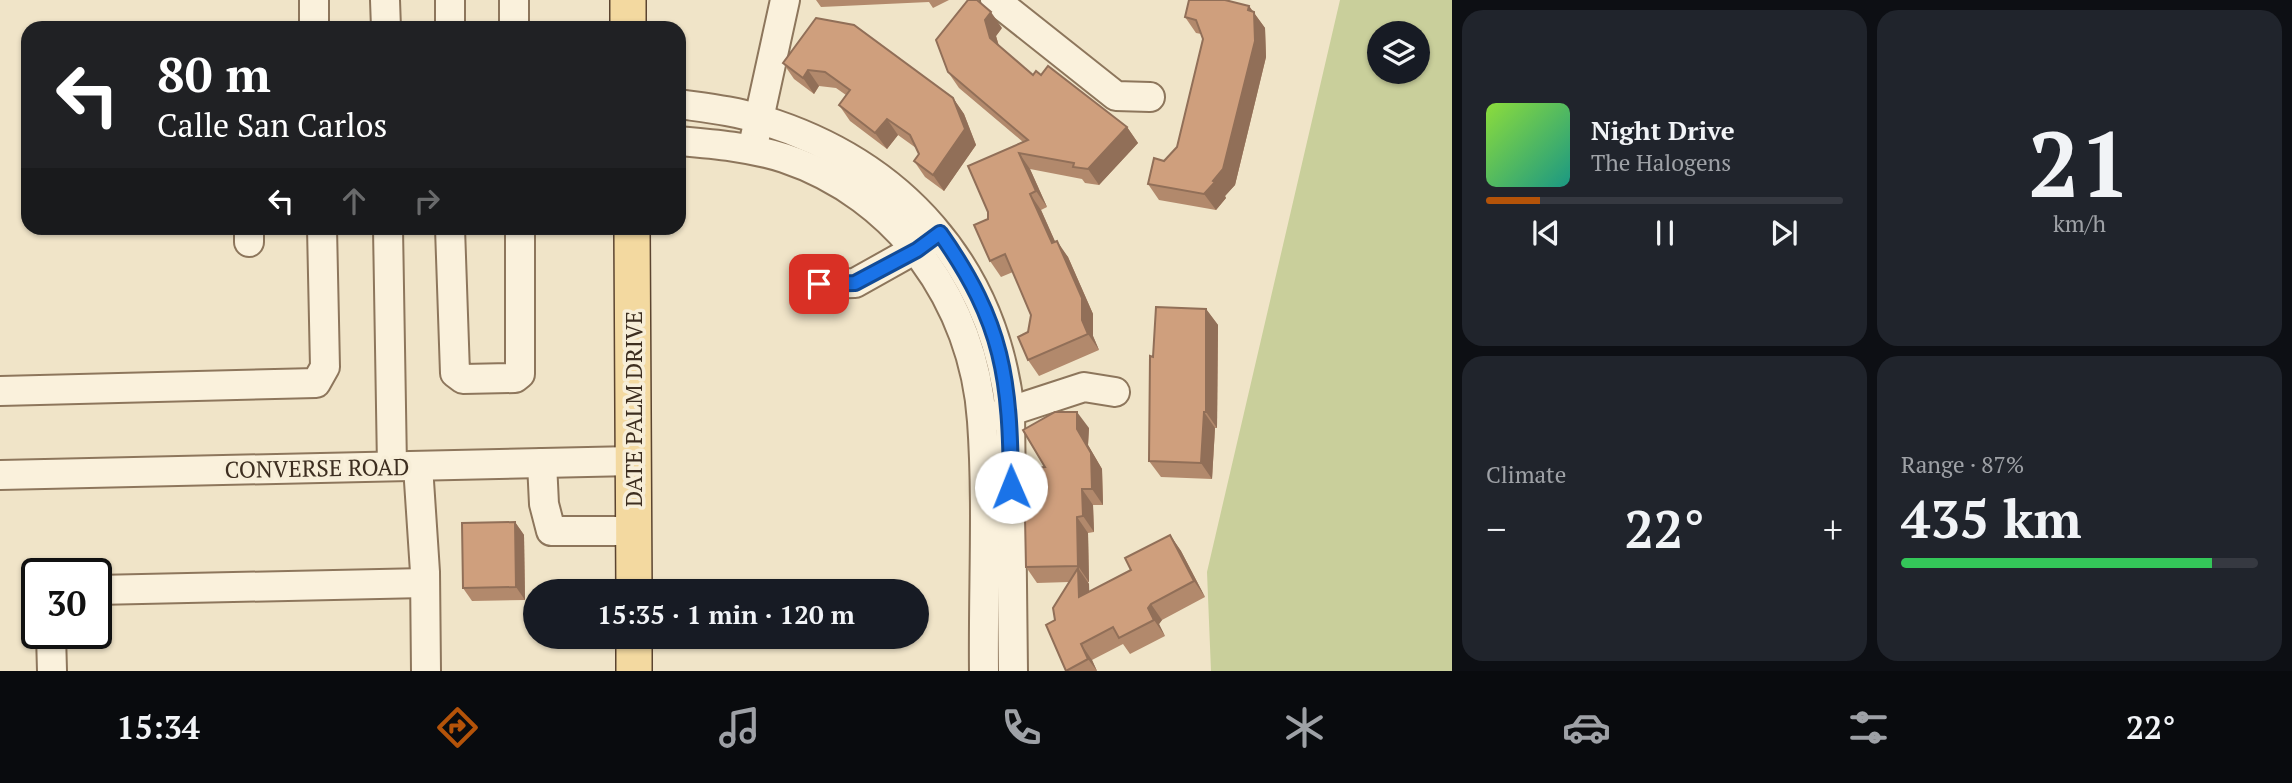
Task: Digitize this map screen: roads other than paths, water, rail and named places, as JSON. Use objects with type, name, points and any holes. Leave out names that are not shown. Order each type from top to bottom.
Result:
[{"type":"main road","points":[[628,0],[628,21]]},
{"type":"main road","name":"DATE PALM DRIVE","points":[[632,235],[634,579]]},
{"type":"main road","points":[[634,649],[634,671]]},
{"type":"street","points":[[314,0],[314,21]]},
{"type":"street","points":[[385,0],[386,21]]},
{"type":"street","points":[[450,0],[450,21]]},
{"type":"street","points":[[514,0],[514,21]]},
{"type":"street","points":[[752,149],[785,0]]},
{"type":"street","points":[[995,0],[1116,96],[1150,97]]},
{"type":"street","points":[[686,105],[760,119],[827,144],[895,190],[940,233],[960,261],[991,324],[1002,354],[1010,412],[1013,671]]},
{"type":"street","points":[[686,142],[752,149],[783,158],[828,177],[878,211],[905,234],[949,298],[975,372],[982,420],[984,671]]},
{"type":"street","points":[[819,284],[855,283],[917,250],[940,233]]},
{"type":"street","points":[[0,391],[316,383],[325,367],[322,235]]},
{"type":"street","points":[[388,235],[405,466],[425,583],[426,671]]},
{"type":"street","points":[[450,235],[455,373],[463,379],[514,378],[520,374],[520,235]]},
{"type":"street","points":[[982,420],[1084,387],[1115,392]]},
{"type":"street","name":"CONVERSE ROAD","points":[[0,475],[634,461]]},
{"type":"street","points":[[542,463],[544,504],[551,531],[634,531]]},
{"type":"street","points":[[112,590],[425,583]]},
{"type":"street","points":[[984,638],[1012,637]]},
{"type":"street","points":[[51,649],[52,671]]}]
